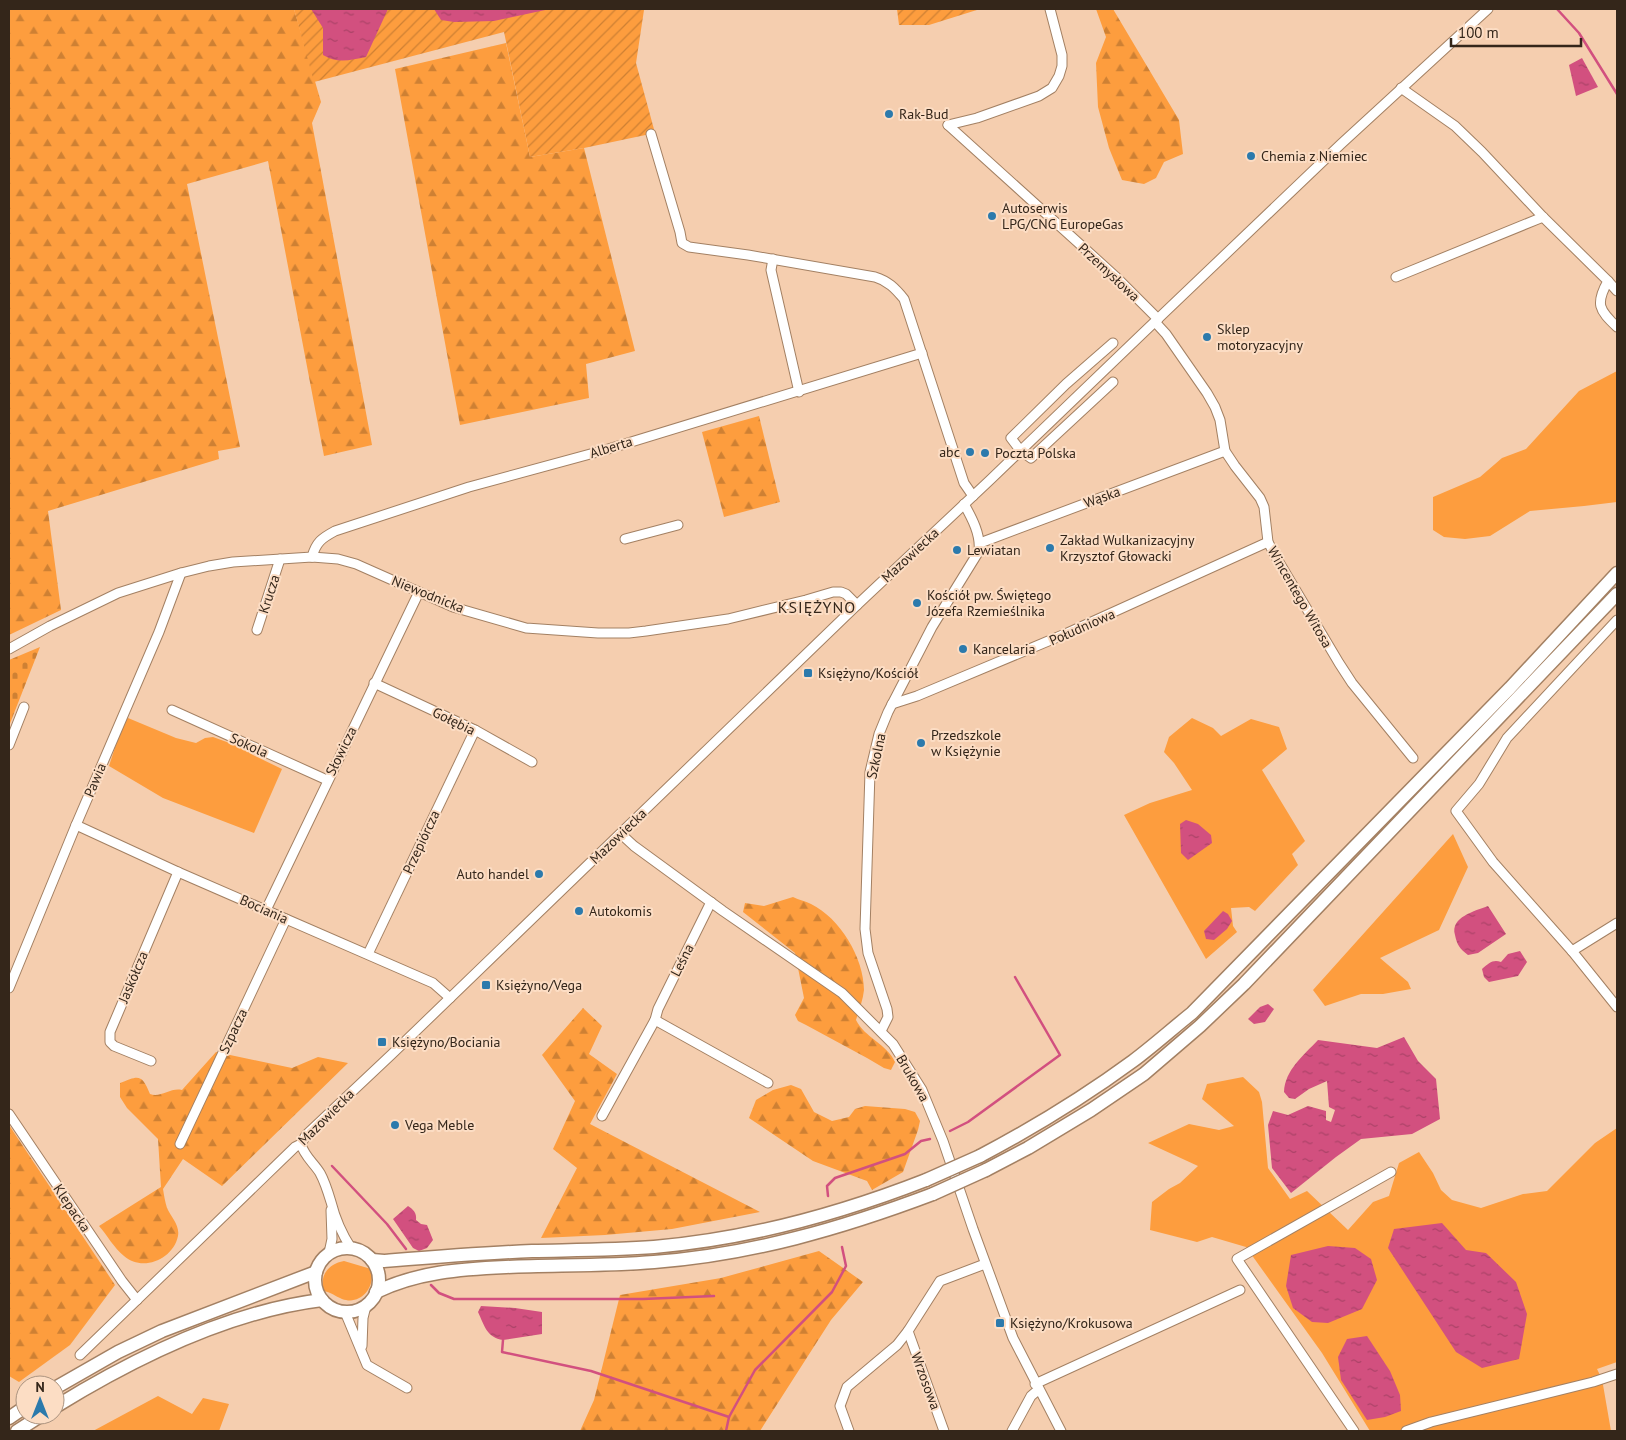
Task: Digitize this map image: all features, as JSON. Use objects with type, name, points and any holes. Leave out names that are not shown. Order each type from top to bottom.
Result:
[{"type":"main road","points":[[372,1260],[384,1261],[654,1246],[740,1235],[845,1209],[892,1194],[980,1156],[1018,1136],[1078,1100],[1134,1060],[1192,1013],[1510,688],[1617,573]]},
{"type":"main road","points":[[376,1292],[394,1283],[448,1271],[654,1262],[738,1251],[789,1240],[891,1210],[933,1194],[1028,1148],[1091,1110],[1144,1074],[1200,1026],[1258,970],[1617,594]]},
{"type":"main road","points":[[351,1248],[362,1252],[372,1260],[379,1279],[376,1292],[366,1306],[346,1312],[332,1309],[322,1300],[315,1287],[316,1272],[319,1264],[330,1253],[340,1249],[351,1248]]},
{"type":"main road","points":[[65,1382],[118,1352],[162,1331],[316,1272]]},
{"type":"main road","points":[[65,1401],[119,1371],[166,1348],[227,1323],[290,1304],[322,1300]]},
{"type":"street","name":"Przemysłowa","points":[[1050,9],[1062,61],[1059,76],[1052,88],[1039,96],[977,118],[948,125],[1115,276],[1156,320]]},
{"type":"street","name":"Mazowiecka","points":[[80,1355],[295,1147],[302,1144],[306,1135],[857,605],[1401,88],[1488,9]]},
{"type":"street","points":[[1401,88],[1454,126],[1482,152],[1543,217],[1617,291]]},
{"type":"street","points":[[651,134],[682,243],[689,247],[875,276],[885,280],[895,288],[904,299],[964,483],[973,496]]},
{"type":"street","points":[[1396,277],[1543,217]]},
{"type":"street","points":[[773,259],[771,270],[799,392]]},
{"type":"street","points":[[1608,281],[1601,293],[1601,307],[1604,315],[1617,327]]},
{"type":"street","name":"Wincentego Witosa","points":[[1156,320],[1215,407],[1220,420],[1225,451],[1260,498],[1264,507],[1268,542],[1276,558],[1338,663],[1413,758]]},
{"type":"street","points":[[1112,342],[1011,438],[1020,450],[1031,458],[1113,382]]},
{"type":"street","name":"Alberta","points":[[312,557],[315,546],[322,538],[335,531],[468,487],[605,450],[922,353]]},
{"type":"street","name":"Wąska","points":[[980,543],[1225,451]]},
{"type":"street","points":[[964,504],[971,516],[980,543]]},
{"type":"street","points":[[625,539],[678,525]]},
{"type":"street","name":"Południowa","points":[[892,704],[918,696],[1065,634],[1268,542]]},
{"type":"street","name":"Szkolna","points":[[881,1031],[888,1018],[887,1009],[868,953],[865,929],[870,772],[879,734],[892,704],[932,627],[975,559],[980,543]]},
{"type":"street","name":"Niewodnicka","points":[[9,649],[50,626],[118,593],[181,573],[209,566],[312,557],[338,559],[356,564],[454,606],[526,628],[598,633],[629,633],[699,624],[754,613],[832,592],[846,594],[857,605]]},
{"type":"street","name":"Krucza","points":[[258,630],[280,559]]},
{"type":"street","name":"Pawia","points":[[9,988],[76,825],[159,632],[181,573]]},
{"type":"street","name":"Słowicza","points":[[266,910],[419,592]]},
{"type":"street","points":[[1617,620],[1507,738],[1479,784],[1456,811],[1493,862],[1572,951],[1617,1006]]},
{"type":"street","name":"Gołębia","points":[[374,683],[474,730],[532,762]]},
{"type":"street","points":[[9,745],[24,706]]},
{"type":"street","name":"Sokola","points":[[172,710],[327,780]]},
{"type":"street","name":"Przepiórcza","points":[[368,954],[474,730]]},
{"type":"street","name":"Bociania","points":[[76,825],[178,872],[433,983],[450,998]]},
{"type":"street","name":"Brukowa","points":[[621,834],[634,846],[711,902],[842,993],[893,1044],[922,1090],[943,1141],[1012,1338],[1061,1431]]},
{"type":"street","name":"Jaskółcza","points":[[151,1061],[114,1046],[110,1042],[110,1032],[178,872]]},
{"type":"street","name":"Leśna","points":[[602,1116],[655,1020],[658,1009],[711,902]]},
{"type":"street","name":"Szpacza","points":[[180,1144],[286,919]]},
{"type":"street","points":[[1572,951],[1617,923]]},
{"type":"street","points":[[655,1020],[768,1083]]},
{"type":"street","name":"Klepacka","points":[[9,1114],[137,1300]]},
{"type":"street","points":[[302,1144],[302,1149],[307,1157],[321,1174],[344,1238],[351,1248]]},
{"type":"street","points":[[1354,1431],[1237,1259],[1391,1172]]},
{"type":"street","points":[[330,1253],[332,1239],[331,1203]]},
{"type":"street","points":[[849,1431],[840,1406],[847,1387],[897,1345],[940,1281],[986,1264]]},
{"type":"street","points":[[1012,1431],[1037,1387],[1240,1290]]},
{"type":"street","points":[[362,1351],[363,1318],[366,1306]]},
{"type":"street","points":[[346,1312],[367,1365],[407,1388]]},
{"type":"street","name":"Wrzosowa","points":[[908,1331],[944,1431]]},
{"type":"street","points":[[1406,1431],[1431,1422],[1593,1382],[1617,1374]]},
{"type":"green space","points":[[9,9],[294,9],[321,102],[312,123],[372,445],[324,456],[268,161],[187,184],[240,447],[218,451],[219,459],[48,511],[61,610],[9,635]]},
{"type":"green space","points":[[294,9],[649,9],[644,10],[636,63],[655,133],[530,157],[504,32],[314,82]]},
{"type":"green space","points":[[897,9],[980,9],[929,25],[899,25]]},
{"type":"green space","points":[[1096,9],[1113,9],[1179,120],[1183,154],[1164,162],[1156,178],[1144,184],[1122,180],[1109,148],[1098,107],[1096,63],[1106,37]]},
{"type":"green space","points":[[506,43],[530,157],[584,148],[635,351],[586,364],[589,398],[460,425],[395,69]]},
{"type":"green space","points":[[1617,371],[1617,502],[1530,511],[1490,536],[1465,539],[1444,537],[1433,530],[1433,497],[1480,477],[1502,458],[1526,449],[1579,391]]},
{"type":"green space","points":[[759,416],[780,502],[724,517],[702,432]]},
{"type":"green space","points":[[40,647],[9,726],[9,660]]},
{"type":"green space","points":[[128,718],[176,738],[196,743],[205,738],[213,737],[246,749],[253,755],[282,769],[254,833],[163,798],[109,766],[122,726]]},
{"type":"green space","points":[[1192,718],[1213,728],[1221,736],[1251,719],[1279,727],[1287,749],[1262,770],[1305,841],[1292,854],[1298,865],[1255,911],[1249,907],[1231,908],[1233,926],[1237,932],[1206,959],[1124,815],[1150,803],[1192,790],[1174,763],[1164,752],[1169,737]]},
{"type":"green space","points":[[1453,834],[1468,867],[1439,930],[1380,958],[1408,982],[1411,989],[1383,994],[1361,994],[1325,1006],[1313,990]]},
{"type":"green space","points":[[793,897],[822,910],[841,929],[855,952],[860,965],[864,990],[856,1020],[865,1032],[887,1050],[895,1062],[891,1070],[798,1021],[795,1015],[804,998],[795,953],[743,912],[745,903],[764,906]]},
{"type":"green space","points":[[583,1008],[602,1026],[589,1054],[617,1074],[590,1124],[760,1212],[672,1229],[541,1238],[577,1168],[553,1149],[575,1101],[542,1055]]},
{"type":"green space","points":[[216,1052],[292,1068],[318,1057],[348,1063],[222,1186],[183,1159],[163,1189],[167,1208],[178,1228],[175,1244],[170,1252],[156,1261],[139,1263],[131,1261],[117,1249],[99,1226],[161,1187],[158,1139],[127,1108],[120,1097],[120,1083],[139,1078],[145,1083],[150,1094],[154,1095],[178,1089],[182,1090]]},
{"type":"green space","points":[[1243,1077],[1259,1092],[1262,1102],[1268,1168],[1290,1199],[1307,1191],[1348,1230],[1373,1202],[1389,1196],[1399,1163],[1419,1152],[1433,1173],[1441,1190],[1452,1200],[1481,1208],[1523,1194],[1547,1191],[1595,1143],[1617,1128],[1617,1362],[1597,1369],[1602,1379],[1611,1431],[1370,1431],[1322,1353],[1246,1247],[1212,1237],[1197,1242],[1150,1230],[1152,1202],[1180,1183],[1198,1166],[1148,1143],[1189,1124],[1219,1130],[1234,1126],[1202,1099],[1207,1084]]},
{"type":"green space","points":[[791,1085],[801,1089],[814,1112],[832,1121],[849,1117],[855,1109],[865,1106],[905,1109],[915,1112],[920,1121],[903,1172],[872,1190],[867,1181],[813,1161],[749,1118],[756,1100],[773,1090]]},
{"type":"green space","points":[[9,1125],[115,1285],[70,1345],[29,1375],[15,1375],[15,1380],[9,1376]]},
{"type":"green space","points":[[819,1251],[863,1282],[831,1320],[760,1431],[580,1431],[594,1400],[620,1295],[721,1278]]},
{"type":"green space","points":[[344,1261],[371,1269],[372,1276],[369,1288],[366,1293],[355,1300],[342,1299],[323,1291],[322,1285],[326,1271],[338,1262]]},
{"type":"green space","points":[[158,1396],[192,1414],[203,1398],[229,1404],[219,1431],[93,1431]]},
{"type":"water","points":[[311,9],[388,9],[366,57],[344,61],[334,60],[323,55],[323,28]]},
{"type":"water","points":[[434,9],[550,9],[494,21],[454,22],[441,20]]},
{"type":"water","points":[[1582,58],[1598,87],[1576,96],[1569,65]]},
{"type":"water","points":[[1186,820],[1198,824],[1211,835],[1212,843],[1188,860],[1181,853],[1180,824]]},
{"type":"water","points":[[1488,906],[1506,934],[1478,953],[1468,955],[1457,942],[1454,929],[1456,924],[1465,916]]},
{"type":"water","points":[[1223,911],[1228,914],[1232,921],[1227,929],[1214,940],[1206,939],[1204,931]]},
{"type":"water","points":[[1520,951],[1527,962],[1518,976],[1489,982],[1484,977],[1482,969],[1489,963],[1493,961],[1501,962],[1508,954]]},
{"type":"water","points":[[1268,1004],[1274,1009],[1265,1022],[1254,1024],[1248,1019],[1260,1007]]},
{"type":"water","points":[[1404,1037],[1418,1061],[1436,1079],[1440,1119],[1412,1134],[1361,1139],[1291,1193],[1272,1168],[1268,1125],[1273,1111],[1288,1115],[1308,1106],[1326,1111],[1326,1120],[1331,1122],[1335,1110],[1329,1107],[1327,1081],[1309,1089],[1295,1099],[1289,1098],[1284,1092],[1291,1070],[1318,1040],[1377,1048]]},
{"type":"water","points":[[408,1206],[412,1208],[416,1215],[416,1220],[421,1224],[427,1225],[433,1240],[427,1248],[419,1251],[413,1248],[393,1219]]},
{"type":"water","points":[[1442,1223],[1466,1250],[1486,1253],[1516,1282],[1527,1314],[1519,1359],[1482,1368],[1456,1352],[1388,1248],[1394,1229]]},
{"type":"water","points":[[1328,1246],[1355,1248],[1371,1259],[1377,1280],[1362,1309],[1328,1323],[1312,1322],[1293,1308],[1286,1286],[1291,1255]]},
{"type":"water","points":[[481,1306],[542,1312],[542,1334],[503,1340],[493,1337],[484,1326],[478,1312]]},
{"type":"water","points":[[1367,1336],[1390,1371],[1400,1395],[1401,1411],[1385,1417],[1367,1420],[1341,1380],[1338,1357],[1347,1339]]},
{"type":"waterway","points":[[1557,9],[1579,33],[1617,94]]},
{"type":"waterway","points":[[950,1131],[968,1122],[1060,1055],[1015,977]]},
{"type":"waterway","points":[[828,1196],[827,1186],[835,1178],[905,1154],[921,1141],[930,1139]]},
{"type":"waterway","points":[[332,1166],[387,1224],[406,1249]]},
{"type":"waterway","points":[[729,1417],[755,1370],[832,1292],[846,1266],[842,1247]]},
{"type":"waterway","points":[[431,1285],[439,1293],[454,1299],[643,1299],[714,1296]]},
{"type":"waterway","points":[[503,1340],[502,1352],[591,1371],[729,1417],[726,1431]]},
{"type":"place","name":"Rak-Bud","points":[[889,114]]},
{"type":"place","name":"Chemia z Niemiec","points":[[1251,156]]},
{"type":"place","name":"Autoserwis LPG/CNG EuropeGas","points":[[992,216]]},
{"type":"place","name":"Sklep motoryzacyjny","points":[[1207,337]]},
{"type":"place","name":"abc","points":[[970,452]]},
{"type":"place","name":"Poczta Polska","points":[[985,453]]},
{"type":"place","name":"Zakład Wulkanizacyjny Krzysztof Głowacki","points":[[1050,548]]},
{"type":"place","name":"Lewiatan","points":[[957,550]]},
{"type":"place","name":"Kościół pw. Świętego Józefa Rzemieślnika","points":[[917,603]]},
{"type":"place","name":"Kancelaria","points":[[963,649]]},
{"type":"place","name":"Księżyno/Kościół","points":[[808,673]]},
{"type":"place","name":"Przedszkole w Księżynie","points":[[921,743]]},
{"type":"place","name":"Auto handel","points":[[539,874]]},
{"type":"place","name":"Autokomis","points":[[579,911]]},
{"type":"place","name":"Księżyno/Vega","points":[[486,985]]},
{"type":"place","name":"Księżyno/Bociania","points":[[382,1042]]},
{"type":"place","name":"Vega Meble","points":[[395,1125]]},
{"type":"place","name":"Księżyno/Krokusowa","points":[[1000,1323]]},
{"type":"district","name":"KSIĘŻYNO","points":[[817,607]]}]
